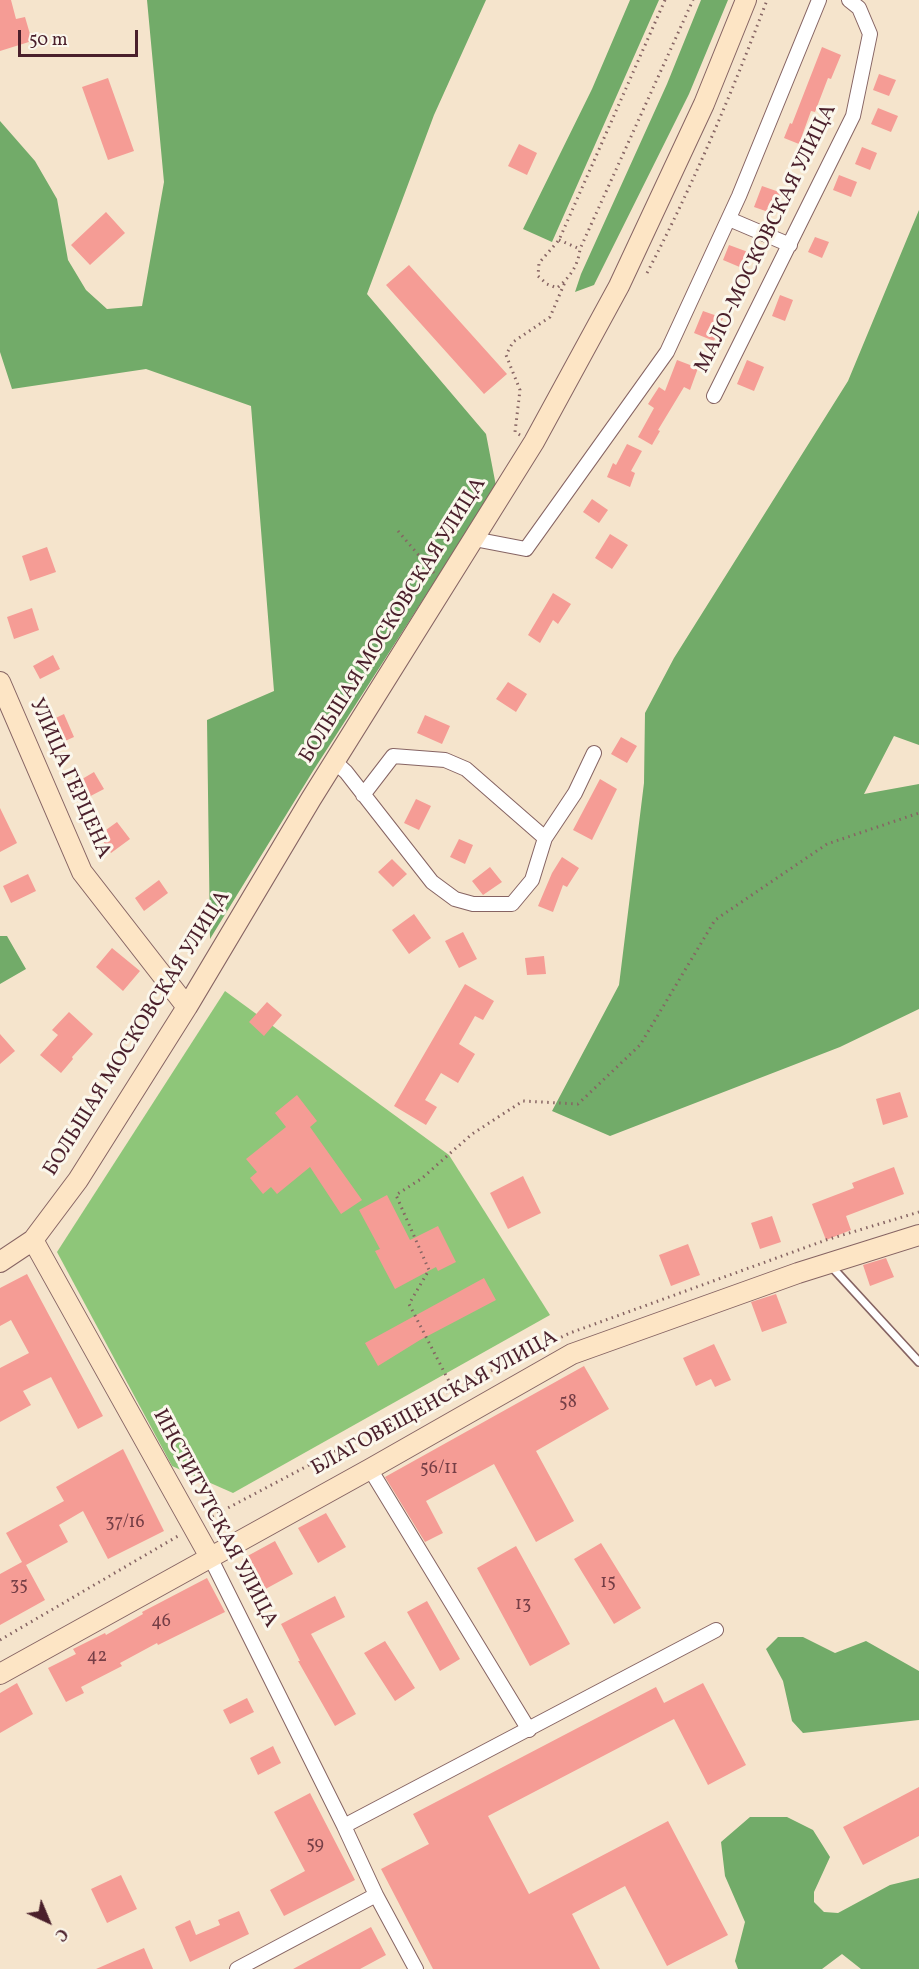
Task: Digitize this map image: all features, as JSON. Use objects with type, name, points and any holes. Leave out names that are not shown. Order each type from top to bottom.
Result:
[{"type":"main road","name":"БОЛЬШАЯ МОСКОВСКАЯ УЛИЦА","points":[[0,1262],[33,1240],[78,1180],[534,442],[619,285],[704,104],[746,0]]},
{"type":"main road","name":"УЛИЦА ГЕРЦЕНА","points":[[0,682],[82,872],[187,1007]]},
{"type":"main road","name":"БЛАГОВЕЩЕНСКАЯ УЛИЦА","points":[[0,1674],[572,1354],[829,1263],[919,1235]]},
{"type":"main road","name":"ИНСТИТУТСКАЯ УЛИЦА","points":[[33,1240],[210,1557]]},
{"type":"street","points":[[474,539],[526,549],[667,352],[729,219],[819,0]]},
{"type":"street","name":"МАЛО-МОСКОВСКАЯ УЛИЦА","points":[[714,396],[853,116],[870,34],[859,8],[849,0]]},
{"type":"street","points":[[729,219],[790,245]]},
{"type":"street","points":[[335,762],[346,772],[432,882],[454,899],[473,904],[513,904],[532,880],[545,838],[575,793],[594,753]]},
{"type":"street","points":[[363,795],[393,756],[445,760],[466,769],[545,838]]},
{"type":"street","points":[[370,1469],[529,1730]]},
{"type":"street","name":"ИНСТИТУТСКАЯ УЛИЦА","points":[[210,1557],[376,1895],[416,1969]]},
{"type":"street","points":[[344,1826],[716,1630]]},
{"type":"street","points":[[237,1969],[259,1964],[376,1895]]},
{"type":"lane","points":[[829,1263],[919,1362]]},
{"type":"path","points":[[566,280],[557,288],[547,284],[538,276],[539,263],[559,240],[665,0]]},
{"type":"path","points":[[534,442],[515,432],[520,390],[506,356],[513,342],[550,316],[566,280],[579,260],[580,249],[693,0]]},
{"type":"path","points":[[559,240],[580,249]]},
{"type":"path","points":[[398,531],[444,586]]},
{"type":"path","points":[[0,1640],[193,1527],[453,1389],[409,1304],[429,1270],[396,1195],[421,1179],[472,1134],[524,1101],[578,1104],[640,1045],[715,920],[827,844],[919,813]]},
{"type":"green space","points":[[147,0],[486,0],[434,115],[367,294],[486,434],[496,486],[313,771],[210,939],[207,720],[274,691],[251,406],[146,369],[12,389],[0,352],[0,121],[35,161],[57,199],[68,260],[86,290],[107,309],[142,306],[164,182]]},
{"type":"green space","points":[[630,0],[659,0],[552,242],[523,229],[592,89]]},
{"type":"green space","points":[[701,0],[728,0],[689,94],[594,285],[575,292],[667,84]]},
{"type":"green space","points":[[919,210],[919,745],[894,736],[864,794],[919,784],[919,1009],[840,1047],[610,1136],[552,1111],[619,985],[644,783],[645,713],[674,658],[848,381]]},
{"type":"green space","points":[[0,936],[7,936],[26,969],[0,984]]},
{"type":"green space","points":[[225,991],[449,1155],[550,1315],[233,1493],[172,1466],[57,1252]]},
{"type":"green space","points":[[778,1637],[803,1637],[835,1653],[866,1641],[919,1671],[919,1720],[803,1733],[792,1721],[783,1681],[766,1649]]},
{"type":"green space","points":[[750,1817],[787,1817],[813,1830],[830,1857],[814,1892],[814,1902],[824,1912],[838,1913],[890,1885],[919,1878],[919,1969],[861,1969],[842,1954],[822,1969],[738,1969],[735,1961],[745,1922],[725,1876],[721,1842]]},
{"type":"building","points":[[0,0],[11,0],[16,19],[25,17],[32,41],[0,51]]},
{"type":"building","points":[[822,47],[841,55],[831,79],[828,78],[815,112],[811,111],[799,144],[784,138],[790,123],[792,124]]},
{"type":"building","points":[[879,74],[896,80],[889,96],[873,90]]},
{"type":"building","points":[[108,78],[134,151],[108,160],[82,87]]},
{"type":"building","points":[[878,108],[898,116],[891,132],[871,124]]},
{"type":"building","points":[[519,144],[537,153],[527,175],[508,166]]},
{"type":"building","points":[[862,147],[877,153],[870,170],[855,164]]},
{"type":"building","points":[[839,175],[857,182],[851,197],[833,190]]},
{"type":"building","points":[[762,186],[782,193],[774,214],[754,207]]},
{"type":"building","points":[[106,212],[125,233],[90,265],[71,245]]},
{"type":"building","points":[[815,237],[829,242],[822,258],[808,252]]},
{"type":"building","points":[[729,245],[748,252],[742,268],[723,260]]},
{"type":"building","points":[[409,265],[507,374],[484,394],[386,285]]},
{"type":"building","points":[[780,295],[793,300],[785,321],[772,316]]},
{"type":"building","points":[[703,311],[723,318],[714,341],[694,333]]},
{"type":"building","points":[[677,360],[698,368],[690,390],[684,387],[658,430],[660,431],[652,445],[638,437],[654,408],[648,404],[659,387],[665,391]]},
{"type":"building","points":[[747,360],[764,367],[754,391],[737,384]]},
{"type":"building","points":[[627,444],[642,451],[631,471],[635,473],[630,487],[607,477],[613,463],[616,465]]},
{"type":"building","points":[[592,499],[608,510],[599,523],[583,512]]},
{"type":"building","points":[[610,534],[628,545],[612,569],[595,558]]},
{"type":"building","points":[[47,547],[56,572],[30,581],[22,556]]},
{"type":"building","points":[[553,593],[571,604],[558,624],[553,620],[540,643],[528,635]]},
{"type":"building","points":[[32,608],[39,630],[14,639],[7,617]]},
{"type":"building","points":[[53,655],[60,669],[40,679],[33,666]]},
{"type":"building","points":[[508,682],[527,694],[516,712],[496,699]]},
{"type":"building","points":[[64,714],[74,737],[54,746],[45,723]]},
{"type":"building","points":[[425,715],[450,726],[442,744],[417,733]]},
{"type":"building","points":[[621,737],[637,746],[627,763],[611,754]]},
{"type":"building","points":[[94,772],[104,789],[81,801],[72,785]]},
{"type":"building","points":[[600,779],[617,789],[592,840],[573,830]]},
{"type":"building","points":[[416,799],[431,806],[419,830],[404,823]]},
{"type":"building","points":[[0,808],[17,843],[0,852]]},
{"type":"building","points":[[117,822],[130,839],[111,853],[99,835]]},
{"type":"building","points":[[459,839],[473,845],[465,864],[450,857]]},
{"type":"building","points":[[562,857],[579,868],[567,887],[563,885],[553,912],[538,906],[552,873]]},
{"type":"building","points":[[392,859],[407,874],[393,887],[378,872]]},
{"type":"building","points":[[490,867],[502,882],[483,895],[472,881]]},
{"type":"building","points":[[28,874],[36,891],[11,903],[3,886]]},
{"type":"building","points":[[159,880],[168,893],[144,911],[135,898]]},
{"type":"building","points":[[414,914],[431,938],[409,954],[392,930]]},
{"type":"building","points":[[463,932],[477,959],[459,968],[445,941]]},
{"type":"building","points":[[112,948],[140,971],[123,991],[96,967]]},
{"type":"building","points":[[544,956],[546,974],[527,975],[525,958]]},
{"type":"building","points":[[465,984],[494,1001],[483,1020],[475,1016],[459,1044],[475,1054],[458,1083],[441,1073],[425,1100],[437,1107],[426,1125],[394,1106]]},
{"type":"building","points":[[267,1002],[282,1015],[264,1036],[249,1022]]},
{"type":"building","points":[[69,1012],[93,1034],[61,1073],[40,1055],[58,1035],[52,1030]]},
{"type":"building","points":[[0,1034],[15,1051],[0,1064]]},
{"type":"building","points":[[900,1092],[908,1117],[883,1125],[876,1099]]},
{"type":"building","points":[[297,1095],[317,1121],[310,1127],[362,1200],[341,1214],[310,1167],[277,1194],[271,1187],[263,1194],[250,1178],[257,1172],[246,1159],[286,1127],[275,1113]]},
{"type":"building","points":[[894,1167],[904,1194],[846,1216],[851,1230],[826,1240],[812,1204],[854,1188],[852,1183]]},
{"type":"building","points":[[523,1176],[541,1213],[508,1229],[490,1193]]},
{"type":"building","points":[[387,1195],[410,1240],[438,1226],[456,1262],[438,1271],[436,1267],[395,1289],[375,1251],[380,1249],[359,1210]]},
{"type":"building","points":[[772,1216],[781,1242],[760,1249],[751,1223]]},
{"type":"building","points":[[688,1244],[700,1275],[671,1286],[659,1255]]},
{"type":"building","points":[[886,1258],[894,1277],[870,1286],[863,1265]]},
{"type":"building","points":[[27,1274],[103,1416],[78,1429],[51,1377],[23,1391],[31,1405],[0,1422],[0,1368],[29,1353],[11,1320],[0,1326],[0,1288]]},
{"type":"building","points":[[484,1278],[496,1300],[420,1340],[378,1366],[365,1343]]},
{"type":"building","points":[[776,1294],[787,1323],[762,1332],[751,1302]]},
{"type":"building","points":[[714,1344],[731,1380],[715,1387],[711,1379],[696,1386],[683,1358]]},
{"type":"building","points":[[584,1366],[609,1409],[536,1451],[574,1521],[536,1542],[494,1464],[426,1501],[443,1533],[425,1542],[385,1477]]},
{"type":"building","points":[[123,1449],[164,1531],[108,1559],[83,1511],[59,1525],[68,1542],[26,1565],[45,1600],[0,1625],[0,1574],[22,1562],[6,1533],[64,1501],[56,1487]]},
{"type":"building","points":[[326,1513],[346,1547],[318,1563],[298,1528]]},
{"type":"building","points":[[275,1541],[293,1574],[260,1592],[242,1559]]},
{"type":"building","points":[[601,1543],[641,1608],[614,1624],[574,1559]]},
{"type":"building","points":[[516,1546],[570,1644],[530,1666],[477,1568]]},
{"type":"building","points":[[207,1578],[225,1612],[158,1645],[157,1643],[120,1663],[122,1666],[81,1687],[84,1693],[66,1702],[48,1668],[76,1654],[73,1649],[105,1633],[106,1635],[143,1614],[142,1612]]},
{"type":"building","points":[[335,1596],[345,1617],[311,1634],[356,1714],[335,1726],[298,1661],[300,1661],[281,1624]]},
{"type":"building","points":[[427,1601],[460,1659],[440,1671],[407,1612]]},
{"type":"building","points":[[385,1641],[415,1688],[395,1701],[364,1653]]},
{"type":"building","points":[[17,1683],[33,1714],[0,1733],[0,1693]]},
{"type":"building","points":[[703,1683],[746,1765],[708,1785],[674,1719],[488,1816],[529,1894],[668,1821],[728,1935],[667,1966],[625,1886],[572,1914],[600,1969],[433,1969],[381,1869],[429,1844],[413,1814],[656,1687],[664,1703]]},
{"type":"building","points":[[247,1698],[254,1712],[230,1724],[223,1710]]},
{"type":"building","points":[[273,1746],[281,1763],[258,1775],[250,1758]]},
{"type":"building","points":[[919,1787],[919,1836],[863,1865],[843,1827]]},
{"type":"building","points":[[310,1793],[355,1880],[284,1916],[270,1890],[305,1871],[274,1812]]},
{"type":"building","points":[[121,1875],[137,1909],[107,1923],[91,1889]]},
{"type":"building","points":[[239,1911],[249,1934],[190,1962],[175,1927],[190,1920],[196,1935],[220,1925],[218,1920]]},
{"type":"building","points":[[371,1927],[386,1955],[360,1969],[293,1969]]},
{"type":"building","points":[[144,1948],[153,1969],[96,1969]]}]
